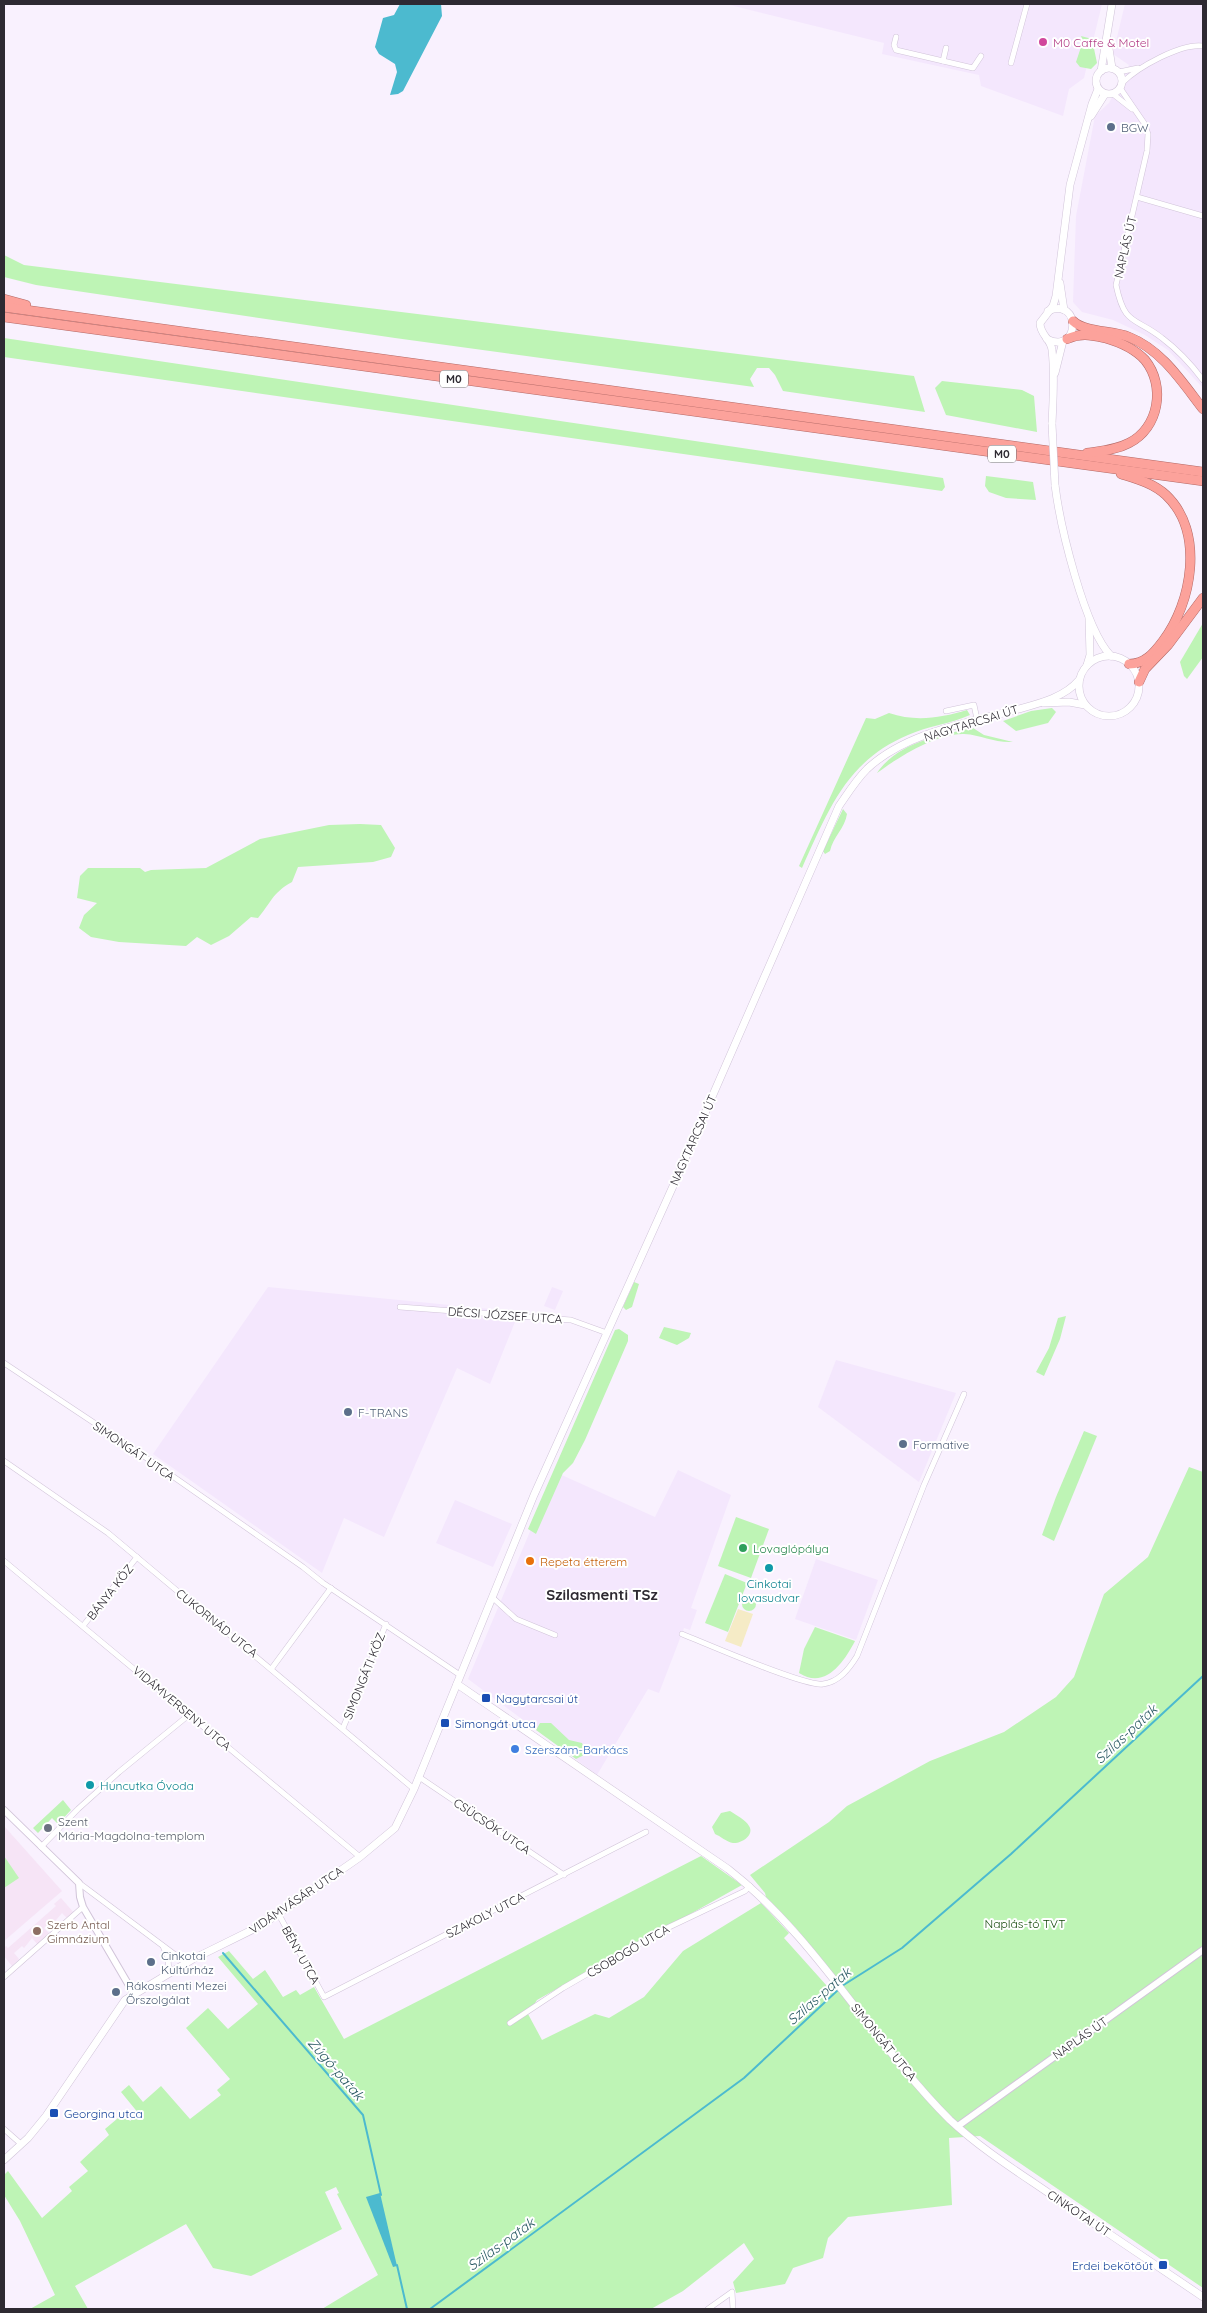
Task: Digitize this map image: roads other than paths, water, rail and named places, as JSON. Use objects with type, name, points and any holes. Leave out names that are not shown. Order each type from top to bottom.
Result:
[{"type":"highway","points":[[4,299],[72,315]]},
{"type":"highway","name":"M0","points":[[4,307],[1203,472]]},
{"type":"highway","name":"M0","points":[[4,317],[1203,481]]},
{"type":"highway","points":[[1073,321],[1079,326],[1118,333],[1146,346],[1163,360],[1203,409]]},
{"type":"highway","points":[[1065,340],[1084,334],[1115,341],[1131,348],[1150,368],[1157,395],[1151,420],[1136,439],[1123,446],[1076,454]]},
{"type":"highway","points":[[1099,468],[1146,482],[1166,495],[1179,513],[1189,548],[1188,583],[1176,620],[1167,636],[1148,658],[1137,664],[1129,664]]},
{"type":"highway","points":[[1139,682],[1145,669],[1173,640],[1203,598]]},
{"type":"main road","name":"NAGYTARCSAI ÚT","points":[[1111,656],[1103,647],[1088,616],[1064,532],[1055,485],[1052,424],[1054,376],[1051,345],[1041,332],[1040,323],[1053,306],[1060,280],[1068,199],[1085,127],[1098,89],[1096,78],[1101,71],[1112,4]]},
{"type":"main road","points":[[1107,35],[1121,86]]},
{"type":"main road","points":[[1101,71],[1116,70]]},
{"type":"main road","name":"NAGYTARCSAI ÚT","points":[[1085,127],[1109,94],[1121,86]]},
{"type":"main road","points":[[1098,89],[1109,94]]},
{"type":"main road","name":"NAGYTARCSAI ÚT","points":[[1060,280],[1064,310]]},
{"type":"main road","points":[[1048,311],[1055,309],[1064,310],[1073,321]]},
{"type":"main road","name":"NAGYTARCSAI ÚT","points":[[1054,376],[1065,340],[1072,331],[1073,321]]},
{"type":"main road","points":[[1046,339],[1053,342],[1065,340]]},
{"type":"main road","name":"NAGYTARCSAI ÚT","points":[[457,1684],[534,1494],[839,806],[863,774],[887,754],[912,741],[978,719],[1037,704],[1068,692],[1079,680],[1090,655],[1088,616]]},
{"type":"main road","points":[[1086,666],[1098,658],[1111,656],[1129,664],[1136,672],[1139,682]]},
{"type":"main road","points":[[1079,680],[1081,698],[1086,705]]},
{"type":"main road","name":"NAGYTARCSAI ÚT","points":[[1037,704],[1069,702],[1086,705],[1098,714],[1113,716],[1121,714],[1133,704],[1139,690],[1139,682]]},
{"type":"main road","name":"VIDÁMVÁSÁR UTCA","points":[[4,2160],[46,2116],[68,2086],[118,2009],[134,1994],[186,1963],[249,1932],[360,1857],[395,1828],[414,1789],[457,1684]]},
{"type":"main road","name":"SIMONGÁT UTCA","points":[[457,1684],[728,1869],[750,1886],[792,1930],[926,2093],[958,2126]]},
{"type":"main road","name":"CINKOTAI ÚT","points":[[958,2126],[1011,2167],[1203,2297]]},
{"type":"street","points":[[1011,63],[1027,4]]},
{"type":"street","points":[[896,37],[894,45],[896,50],[973,68],[981,56]]},
{"type":"street","points":[[1121,86],[1141,68],[1194,45],[1203,46]]},
{"type":"street","points":[[943,61],[946,48]]},
{"type":"street","points":[[1116,70],[1141,68]]},
{"type":"street","name":"NAPLÁS ÚT","points":[[1121,86],[1134,110],[1144,123],[1148,134],[1137,197],[1116,285],[1119,298],[1125,313],[1136,324],[1170,344],[1203,380]]},
{"type":"street","name":"NAPLÁS ÚT","points":[[1109,94],[1134,110]]},
{"type":"street","points":[[1137,197],[1203,216]]},
{"type":"street","points":[[946,711],[974,706],[978,719]]},
{"type":"street","name":"DÉCSI JÓZSEF UTCA","points":[[400,1306],[570,1320],[607,1333]]},
{"type":"street","name":"SIMONGÁT UTCA","points":[[4,1363],[135,1450],[304,1566],[331,1588],[460,1675]]},
{"type":"street","points":[[682,1634],[799,1680],[821,1685],[841,1676],[857,1656],[924,1485],[964,1394]]},
{"type":"street","name":"CUKORNÁD UTCA","points":[[4,1461],[108,1533],[272,1668],[414,1789]]},
{"type":"street","name":"BÁNYA KÖZ","points":[[83,1626],[137,1557]]},
{"type":"street","name":"VIDÁMVERSENY UTCA","points":[[4,1561],[360,1857]]},
{"type":"street","points":[[272,1668],[331,1588]]},
{"type":"street","points":[[493,1598],[516,1619],[556,1636]]},
{"type":"street","name":"SIMONGÁTI KÖZ","points":[[343,1728],[386,1624]]},
{"type":"street","points":[[41,1847],[78,1809],[119,1772],[190,1714]]},
{"type":"street","name":"CSÜCSÖK UTCA","points":[[419,1777],[564,1874]]},
{"type":"street","points":[[4,1810],[79,1883],[186,1963]]},
{"type":"street","name":"SZAKOLY UTCA","points":[[324,1997],[646,1832]]},
{"type":"street","points":[[79,1883],[83,1907],[134,1994]]},
{"type":"street","name":"CSOBOGÓ UTCA","points":[[510,2023],[563,1988],[665,1929],[745,1891],[750,1886]]},
{"type":"street","points":[[4,1978],[83,1907]]},
{"type":"street","name":"BÉNY UTCA","points":[[278,1913],[324,1997]]},
{"type":"street","points":[[163,1946],[168,1958],[169,1974]]},
{"type":"street","name":"NAPLÁS ÚT","points":[[958,2126],[1203,1950]]},
{"type":"street","points":[[4,2129],[21,2144]]},
{"type":"street","points":[[708,2309],[732,2292],[733,2309]]},
{"type":"water","points":[[400,4],[441,4],[442,16],[403,91],[390,95],[397,72],[395,64],[379,54],[375,47],[383,18],[394,15]]},
{"type":"water","points":[[380,2193],[397,2266],[393,2267],[366,2197]]},
{"type":"waterway","name":"Szilas-patak","points":[[842,1986],[902,1948],[1011,1854],[1203,1676]]},
{"type":"waterway","name":"Zúgó-patak","points":[[223,1953],[363,2115],[381,2195]]},
{"type":"waterway","name":"Szilas-patak","points":[[430,2309],[744,2078],[839,1989]]},
{"type":"waterway","name":"Zúgó-patak","points":[[397,2265],[407,2309]]},
{"type":"place","name":"M0 Caffe & Motel","points":[[1043,42]]},
{"type":"place","name":"BGW","points":[[1111,127]]},
{"type":"place","name":"F-TRANS","points":[[348,1412]]},
{"type":"place","name":"Formative","points":[[903,1444]]},
{"type":"place","name":"Lovaglópálya","points":[[743,1548]]},
{"type":"place","name":"Repeta étterem","points":[[530,1561]]},
{"type":"place","name":"Cinkotai lovasudvar","points":[[769,1568]]},
{"type":"place","name":"Nagytarcsai út","points":[[486,1698]]},
{"type":"place","name":"Simongát utca","points":[[445,1723]]},
{"type":"place","name":"Szerszám-Barkács","points":[[515,1749]]},
{"type":"place","name":"Huncutka Óvoda","points":[[90,1785]]},
{"type":"place","name":"Szent Mária-Magdolna-templom","points":[[48,1828]]},
{"type":"place","name":"Szerb Antal Gimnázium","points":[[37,1931]]},
{"type":"place","name":"Cinkotai Kultúrház","points":[[151,1962]]},
{"type":"place","name":"Rákosmenti Mezei Őrszolgálat","points":[[116,1992]]},
{"type":"place","name":"Georgina utca","points":[[54,2113]]},
{"type":"place","name":"Erdei bekötőút","points":[[1163,2265]]},
{"type":"district","name":"Szilasmenti TSz","points":[[602,1594]]},
{"type":"park label","name":"Naplás-tó TVT","points":[[1025,1923]]}]
